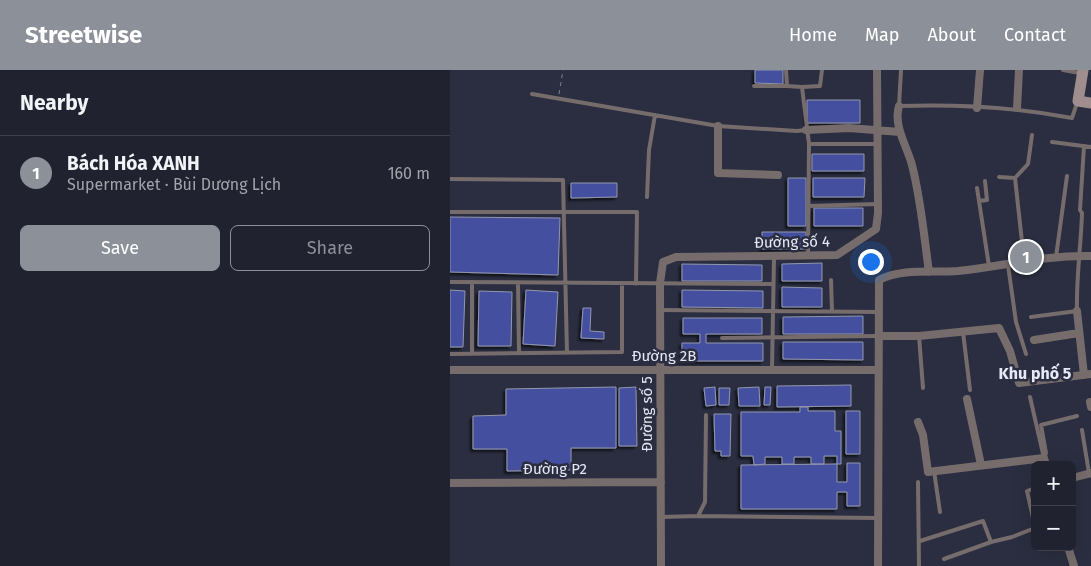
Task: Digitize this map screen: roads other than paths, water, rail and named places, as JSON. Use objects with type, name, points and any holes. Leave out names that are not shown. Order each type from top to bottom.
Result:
[{"type":"street","name":"Đường số 4","points":[[663,262],[676,257],[837,255],[876,229],[879,129],[877,70]]},
{"type":"street","points":[[977,108],[980,70]]},
{"type":"street","points":[[1018,108],[1019,70]]},
{"type":"street","points":[[1083,72],[1078,101],[1091,103]]},
{"type":"street","points":[[898,106],[897,113],[900,132],[912,165],[929,272]]},
{"type":"street","points":[[718,126],[718,173],[778,175]]},
{"type":"street","points":[[806,130],[879,129],[900,132]]},
{"type":"street","points":[[878,566],[875,461],[880,280],[891,274],[989,266],[1056,257],[1091,256]]},
{"type":"street","name":"Đường số 5","points":[[661,566],[660,283],[663,262]]},
{"type":"street","points":[[878,336],[919,336],[999,328],[1010,351],[1018,383],[1088,375],[1079,333],[1077,311]]},
{"type":"street","points":[[1034,340],[1079,333]]},
{"type":"street","name":"Đường 2B","points":[[450,370],[878,370]]},
{"type":"street","points":[[967,399],[982,466]]},
{"type":"street","points":[[918,422],[923,434],[928,472],[1031,462]]},
{"type":"street","points":[[1076,477],[1090,473]]},
{"type":"street","name":"Đường P2","points":[[450,483],[661,482]]},
{"type":"street","points":[[1069,551],[1074,566]]},
{"type":"lane","points":[[786,70],[787,86]]},
{"type":"lane","points":[[754,86],[820,86],[822,70]]},
{"type":"lane","points":[[901,70],[898,106],[952,104],[977,108],[1018,108],[1072,118],[1078,101]]},
{"type":"lane","points":[[1064,70],[1083,72]]},
{"type":"lane","points":[[802,87],[809,144],[808,256]]},
{"type":"lane","points":[[532,94],[559,97],[718,126],[806,130]]},
{"type":"lane","points":[[647,197],[649,150],[655,115]]},
{"type":"lane","points":[[1024,260],[1015,178],[1028,164],[1032,135]]},
{"type":"lane","points":[[1052,142],[1091,147]]},
{"type":"lane","points":[[809,144],[878,144]]},
{"type":"lane","points":[[1031,317],[1077,311],[1084,146]]},
{"type":"lane","points":[[1056,257],[1067,176]]},
{"type":"lane","points":[[999,177],[1015,178]]},
{"type":"lane","points":[[450,179],[563,180],[568,352]]},
{"type":"lane","points":[[979,201],[986,200],[985,180]]},
{"type":"lane","points":[[977,188],[989,266]]},
{"type":"lane","points":[[808,206],[878,204]]},
{"type":"lane","points":[[450,212],[637,212],[636,284]]},
{"type":"lane","points":[[772,369],[774,257]]},
{"type":"lane","points":[[1008,262],[1016,322],[1026,354]]},
{"type":"lane","points":[[830,280],[832,311]]},
{"type":"lane","points":[[450,282],[773,284]]},
{"type":"lane","points":[[472,282],[472,354]]},
{"type":"lane","points":[[518,283],[519,353]]},
{"type":"lane","points":[[450,354],[622,352],[622,284]]},
{"type":"lane","points":[[660,310],[878,312]]},
{"type":"lane","points":[[963,332],[970,390]]},
{"type":"lane","points":[[722,338],[878,336]]},
{"type":"lane","points":[[919,336],[922,388]]},
{"type":"lane","points":[[1030,398],[1045,461]]},
{"type":"lane","points":[[698,516],[704,502],[706,415]]},
{"type":"lane","points":[[1045,461],[1046,452],[1040,425],[1077,416]]},
{"type":"lane","points":[[1082,430],[1090,473]]},
{"type":"lane","points":[[934,471],[940,512]]},
{"type":"lane","points":[[918,482],[919,566]]},
{"type":"lane","points":[[1031,490],[1027,491],[1031,509]]},
{"type":"lane","points":[[661,517],[878,518]]},
{"type":"lane","points":[[920,542],[984,521],[991,542]]},
{"type":"lane","points":[[944,559],[991,542],[1012,537],[1031,529]]},
{"type":"place","name":"Bách Hóa XANH","points":[[1026,257]]},
{"type":"district","name":"Khu phố 5","points":[[1035,373]]}]
